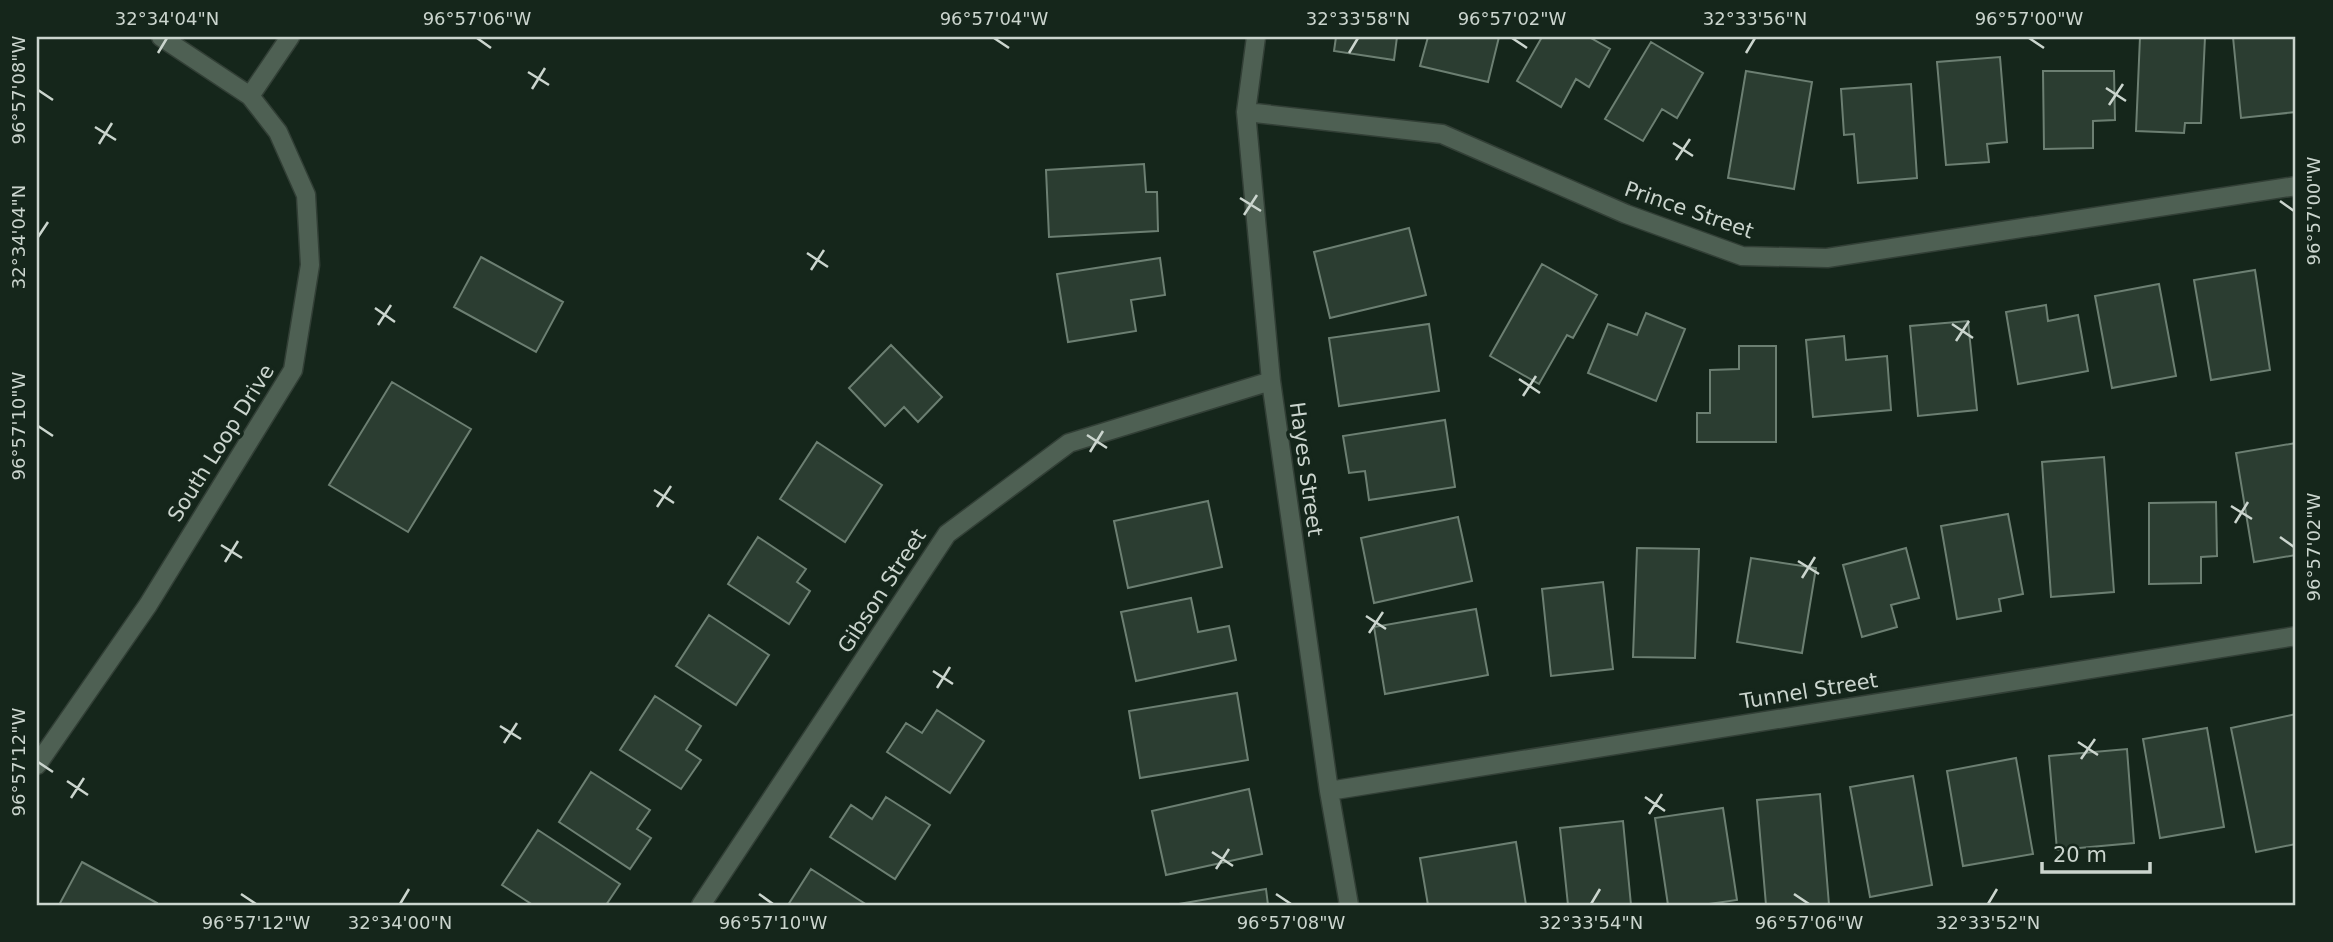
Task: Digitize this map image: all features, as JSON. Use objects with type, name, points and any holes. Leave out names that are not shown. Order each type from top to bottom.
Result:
[{"type":"street","name":"South Loop Drive","points":[[37,765],[148,605],[293,370],[310,265],[306,195],[278,132],[250,96],[161,37]]},
{"type":"street","points":[[250,96],[290,37]]},
{"type":"street","name":"Hayes Street","points":[[1256,37],[1246,112],[1271,381],[1329,791],[1349,905]]},
{"type":"street","name":"Prince Street","points":[[1246,112],[1442,134],[1626,214],[1742,256],[1827,258],[2296,186]]},
{"type":"street","name":"Gibson Street","points":[[701,905],[947,534],[1069,443],[1271,381]]},
{"type":"street","name":"Tunnel Street","points":[[1329,791],[2296,636]]},
{"type":"building","points":[[1336,37],[1397,37],[1394,60],[1334,51]]},
{"type":"building","points":[[1428,37],[1499,37],[1488,82],[1420,66]]},
{"type":"building","points":[[1542,37],[1589,37],[1610,49],[1589,87],[1576,79],[1561,107],[1517,81]]},
{"type":"building","points":[[2140,37],[2205,37],[2201,123],[2185,123],[2184,133],[2136,131]]},
{"type":"building","points":[[2233,37],[2296,37],[2296,112],[2241,118]]},
{"type":"building","points":[[1651,42],[1703,73],[1677,118],[1662,109],[1643,141],[1605,119]]},
{"type":"building","points":[[2000,57],[2007,142],[1987,144],[1989,162],[1946,165],[1937,62]]},
{"type":"building","points":[[1746,71],[1812,82],[1794,189],[1728,178]]},
{"type":"building","points":[[2043,71],[2114,71],[2115,120],[2093,121],[2093,148],[2044,149]]},
{"type":"building","points":[[1911,84],[1917,178],[1858,183],[1854,134],[1844,135],[1841,89]]},
{"type":"building","points":[[1144,164],[1146,192],[1157,192],[1158,231],[1049,237],[1046,170]]},
{"type":"building","points":[[1409,228],[1426,295],[1330,318],[1314,252]]},
{"type":"building","points":[[481,257],[563,302],[536,352],[454,307]]},
{"type":"building","points":[[1160,258],[1165,295],[1131,300],[1136,331],[1068,342],[1057,274]]},
{"type":"building","points":[[1542,264],[1597,295],[1573,338],[1567,335],[1539,384],[1490,356]]},
{"type":"building","points":[[2255,270],[2270,370],[2211,380],[2194,280]]},
{"type":"building","points":[[2159,284],[2176,376],[2112,388],[2095,296]]},
{"type":"building","points":[[2046,305],[2048,321],[2078,315],[2088,371],[2018,384],[2006,312]]},
{"type":"building","points":[[1646,313],[1685,329],[1656,401],[1588,373],[1608,324],[1637,335]]},
{"type":"building","points":[[1968,321],[1977,410],[1918,416],[1910,326]]},
{"type":"building","points":[[1429,324],[1439,391],[1339,406],[1329,338]]},
{"type":"building","points":[[1844,336],[1846,360],[1887,356],[1891,410],[1813,417],[1806,340]]},
{"type":"building","points":[[891,345],[942,397],[918,422],[904,407],[885,426],[849,388]]},
{"type":"building","points":[[1739,346],[1776,346],[1776,442],[1697,442],[1697,413],[1710,413],[1710,370],[1739,369]]},
{"type":"building","points":[[392,382],[471,429],[408,532],[329,485]]},
{"type":"building","points":[[1445,420],[1455,487],[1369,500],[1365,471],[1349,473],[1343,436]]},
{"type":"building","points":[[817,442],[882,485],[845,542],[780,499]]},
{"type":"building","points":[[2296,443],[2296,555],[2254,562],[2236,453]]},
{"type":"building","points":[[2104,457],[2114,592],[2051,597],[2042,462]]},
{"type":"building","points":[[1208,501],[1222,567],[1128,588],[1114,521]]},
{"type":"building","points":[[2216,502],[2217,556],[2201,557],[2201,583],[2149,584],[2149,503]]},
{"type":"building","points":[[2008,514],[2023,594],[1999,599],[2001,611],[1957,619],[1941,526]]},
{"type":"building","points":[[1458,517],[1472,581],[1374,603],[1361,538]]},
{"type":"building","points":[[758,537],[806,569],[797,582],[810,591],[789,624],[728,584]]},
{"type":"building","points":[[1637,548],[1699,549],[1695,658],[1633,657]]},
{"type":"building","points":[[1906,548],[1919,598],[1891,605],[1897,627],[1862,637],[1843,565]]},
{"type":"building","points":[[1751,558],[1816,568],[1802,653],[1737,642]]},
{"type":"building","points":[[1603,582],[1613,669],[1551,676],[1542,589]]},
{"type":"building","points":[[1191,598],[1198,632],[1229,626],[1236,660],[1136,681],[1121,612]]},
{"type":"building","points":[[1476,609],[1488,675],[1385,694],[1374,627]]},
{"type":"building","points":[[709,615],[769,655],[736,705],[676,666]]},
{"type":"building","points":[[1237,693],[1248,760],[1140,778],[1129,711]]},
{"type":"building","points":[[655,696],[701,726],[686,750],[701,760],[681,789],[620,750]]},
{"type":"building","points":[[937,710],[984,741],[950,793],[887,752],[906,723],[922,733]]},
{"type":"building","points":[[2296,714],[2296,844],[2256,852],[2231,728]]},
{"type":"building","points":[[2207,728],[2224,827],[2160,838],[2143,739]]},
{"type":"building","points":[[2127,749],[2134,843],[2057,850],[2049,756]]},
{"type":"building","points":[[2016,758],[2033,854],[1963,866],[1947,771]]},
{"type":"building","points":[[591,772],[650,810],[637,829],[651,838],[630,869],[559,822]]},
{"type":"building","points":[[1913,776],[1932,885],[1870,897],[1850,787]]},
{"type":"building","points":[[1249,789],[1262,854],[1166,875],[1152,811]]},
{"type":"building","points":[[1820,794],[1829,905],[1766,905],[1757,800]]},
{"type":"building","points":[[886,797],[930,825],[895,879],[830,837],[851,805],[872,819]]},
{"type":"building","points":[[1723,808],[1737,900],[1702,905],[1668,905],[1655,818]]},
{"type":"building","points":[[1623,821],[1631,905],[1568,905],[1560,828]]},
{"type":"building","points":[[538,830],[620,884],[606,905],[533,905],[502,885]]},
{"type":"building","points":[[1516,842],[1526,905],[1428,905],[1420,858]]},
{"type":"building","points":[[82,862],[157,903],[156,905],[59,905]]},
{"type":"building","points":[[811,869],[867,905],[788,905]]},
{"type":"building","points":[[1266,889],[1268,905],[1173,905]]}]
